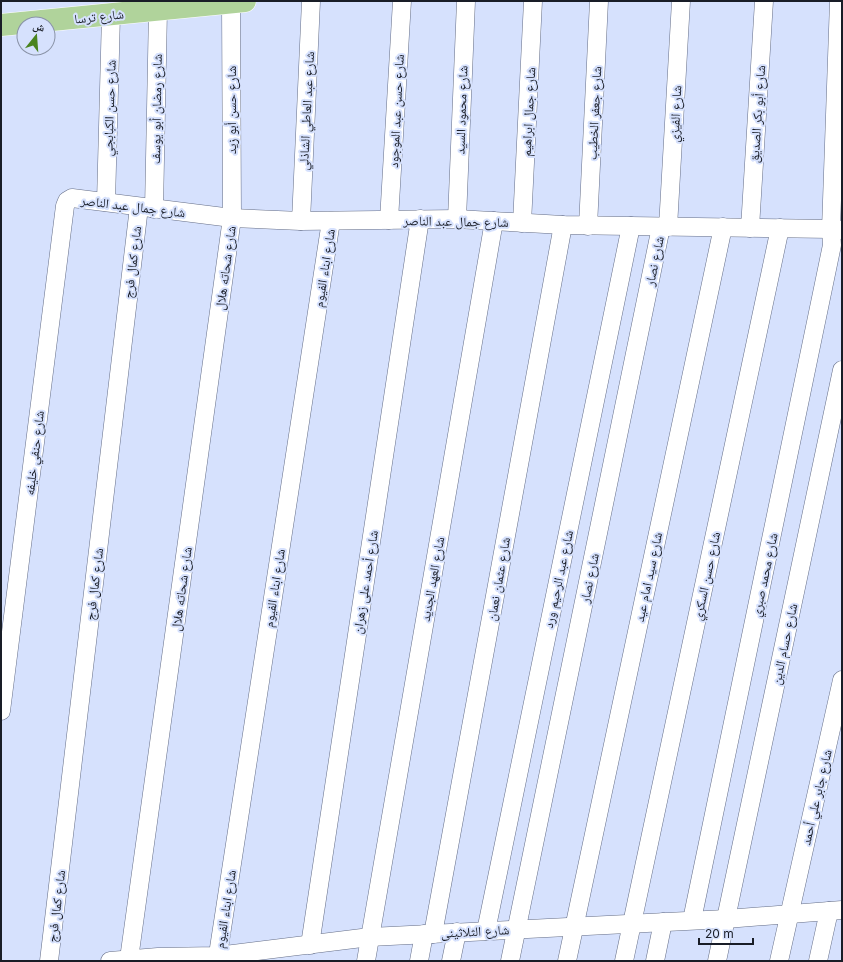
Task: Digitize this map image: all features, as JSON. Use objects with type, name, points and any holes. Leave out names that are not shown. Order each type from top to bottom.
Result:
[{"type":"main road","name":"شارع ترسا","points":[[1,25],[238,2]]},
{"type":"street","name":"شارع عبد العاطي الشاذلي","points":[[300,221],[311,1]]},
{"type":"street","name":"شارع حسن عبد الموجود","points":[[389,220],[402,1]]},
{"type":"street","name":"شارع محمود السيد","points":[[457,219],[466,1]]},
{"type":"street","name":"شارع جمال ابراهيم","points":[[522,223],[533,1]]},
{"type":"street","name":"شارع جعفر الخطيب","points":[[588,226],[599,1]]},
{"type":"street","name":"شارع الفيزي","points":[[664,227],[681,1]]},
{"type":"street","name":"شارع أبو بكر الصديق","points":[[750,228],[764,1]]},
{"type":"street","name":"شارع محمد صبري","points":[[692,920],[836,230],[839,1]]},
{"type":"street","name":"شارع حسن أبو زيد","points":[[232,218],[238,2]]},
{"type":"street","name":"شارع رمضان أبو يوسف","points":[[146,208],[158,10]]},
{"type":"street","name":"شارع حسن الكبابجي","points":[[106,202],[111,14]]},
{"type":"street","name":"شارع جمال عبد الناصر","points":[[72,198],[232,218],[300,221],[457,219],[588,226],[836,230]]},
{"type":"street","name":"شارع حنفي خليفه","points":[[1,711],[65,206],[67,201],[72,198]]},
{"type":"street","name":"شارع كمال فرج","points":[[49,961],[146,208]]},
{"type":"street","name":"شارع شحاته هلال","points":[[130,959],[232,218]]},
{"type":"street","name":"شارع أحمد على زهران","points":[[304,950],[420,220]]},
{"type":"street","name":"شارع ابناء الفيوم","points":[[217,959],[331,221]]},
{"type":"street","name":"شارع العهد الجديد","points":[[366,961],[494,221]]},
{"type":"street","name":"شارع عثمان نعمان","points":[[419,961],[428,934],[563,225]]},
{"type":"street","name":"شارع عبد الرحيم ورد","points":[[486,931],[631,226]]},
{"type":"street","name":"شارع نصار","points":[[510,961],[664,227]]},
{"type":"street","name":"شارع سيد امام عيد","points":[[567,961],[723,228]]},
{"type":"street","name":"شارع حسن السكري","points":[[624,961],[780,228]]},
{"type":"street","name":"شارع حسام الدين","points":[[717,961],[842,370]]},
{"type":"street","name":"شارع جابر علي أحمد","points":[[779,961],[842,680]]},
{"type":"street","name":"شارع الثلاثينى","points":[[110,961],[130,959],[217,959],[304,950],[370,937],[726,919],[835,911]]},
{"type":"street","points":[[818,961],[835,911]]},
{"type":"street","points":[[655,961],[663,922]]},
{"type":"street","points":[[451,961],[457,932]]}]
